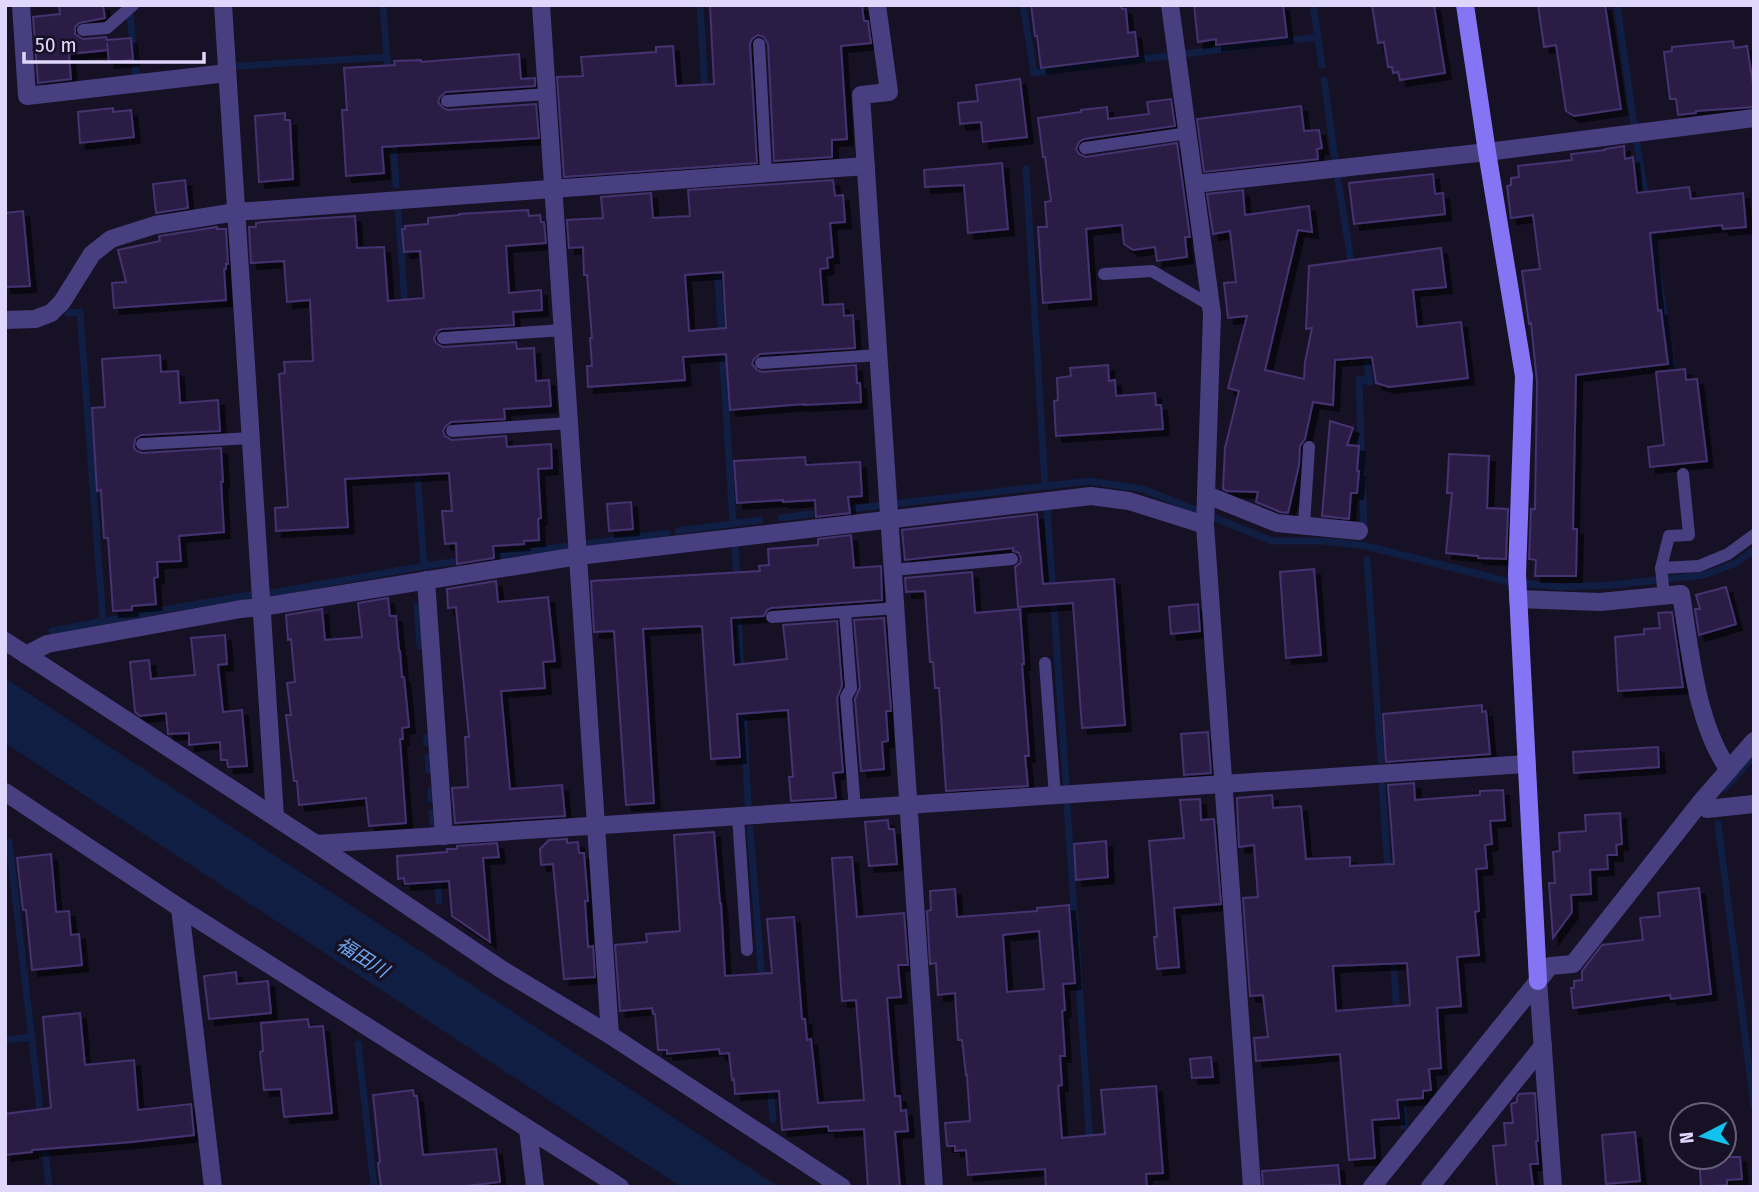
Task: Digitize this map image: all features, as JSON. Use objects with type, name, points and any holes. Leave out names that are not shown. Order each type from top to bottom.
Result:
[{"type":"street","points":[[21,5],[27,96],[227,73]]},
{"type":"street","points":[[223,5],[275,817]]},
{"type":"street","points":[[541,5],[610,1035]]},
{"type":"street","points":[[877,5],[889,92],[860,94],[934,1187]]},
{"type":"street","points":[[1170,5],[1212,314],[1206,510],[1252,1187]]},
{"type":"street","points":[[1465,5],[1524,376],[1517,588],[1538,981],[1553,1187]]},
{"type":"street","points":[[1195,184],[1487,152],[1754,118]]},
{"type":"street","points":[[5,320],[35,319],[51,313],[62,302],[92,254],[111,239],[155,225],[236,212],[866,166]]},
{"type":"street","points":[[26,655],[47,643],[241,609],[261,599],[426,580],[578,550],[1091,496],[1206,510],[1277,523],[1359,531]]},
{"type":"street","points":[[426,580],[444,836]]},
{"type":"street","points":[[1517,588],[1600,602],[1663,593],[1681,594],[1695,674],[1709,731],[1718,755],[1729,770]]},
{"type":"street","points":[[5,641],[316,844],[501,969],[610,1035],[842,1187]]},
{"type":"street","points":[[1372,1187],[1550,966],[1573,964],[1700,803],[1754,741]]},
{"type":"street","points":[[316,844],[1527,764]]},
{"type":"street","points":[[5,792],[180,908],[620,1187]]},
{"type":"street","points":[[1700,803],[1707,809],[1754,804]]},
{"type":"street","points":[[180,908],[213,1187]]},
{"type":"street","points":[[1430,1187],[1543,1046]]},
{"type":"street","points":[[528,1129],[535,1187]]},
{"type":"lane","points":[[83,30],[107,28],[132,5]]},
{"type":"lane","points":[[759,44],[766,173]]},
{"type":"lane","points":[[447,101],[547,94]]},
{"type":"lane","points":[[1085,148],[1188,133]]},
{"type":"lane","points":[[1104,274],[1152,271],[1210,305]]},
{"type":"lane","points":[[443,338],[563,330]]},
{"type":"lane","points":[[761,363],[878,355]]},
{"type":"lane","points":[[452,430],[569,423]]},
{"type":"lane","points":[[142,444],[251,438]]},
{"type":"lane","points":[[1304,525],[1309,447]]},
{"type":"lane","points":[[1663,593],[1661,570],[1669,536],[1689,535],[1683,474]]},
{"type":"lane","points":[[1661,570],[1699,566],[1728,554],[1754,535]]},
{"type":"lane","points":[[893,570],[1012,559]]},
{"type":"lane","points":[[772,617],[896,608]]},
{"type":"lane","points":[[845,612],[851,688],[846,697],[855,809]]},
{"type":"lane","points":[[1045,663],[1055,796]]},
{"type":"lane","points":[[738,817],[747,950]]},
{"type":"water","name":"福田川","points":[[5,678],[779,1187],[681,1187],[5,743]]},
{"type":"building","points":[[59,5],[103,5],[105,18],[79,23],[75,27],[75,34],[83,39],[131,38],[133,60],[109,62],[108,50],[69,54],[71,79],[38,83],[33,17],[60,14]]},
{"type":"building","points":[[710,5],[862,5],[864,21],[868,21],[871,43],[841,46],[847,139],[832,140],[832,157],[774,161],[768,44],[764,37],[758,35],[750,44],[757,163],[564,177],[557,77],[583,76],[581,57],[656,52],[656,47],[673,46],[676,86],[714,84]]},
{"type":"building","points":[[1031,5],[1121,5],[1122,9],[1126,9],[1128,33],[1135,32],[1138,56],[1041,68]]},
{"type":"building","points":[[1194,5],[1283,5],[1287,37],[1216,45],[1216,39],[1198,42]]},
{"type":"building","points":[[1372,5],[1434,5],[1445,73],[1400,80],[1398,72],[1393,73],[1392,67],[1388,67],[1384,42],[1378,43]]},
{"type":"building","points":[[1538,5],[1605,5],[1621,109],[1574,116],[1566,111],[1556,45],[1544,47]]},
{"type":"building","points":[[1733,41],[1734,48],[1747,46],[1754,107],[1678,115],[1676,99],[1670,99],[1664,52],[1672,51],[1672,47]]},
{"type":"building","points":[[519,54],[521,79],[535,78],[535,86],[446,92],[438,102],[448,110],[536,104],[539,138],[382,147],[384,173],[346,176],[342,110],[347,110],[344,68],[395,65],[394,61],[421,62]]},
{"type":"building","points":[[1020,79],[1027,137],[983,142],[981,122],[960,124],[958,103],[978,101],[976,85]]},
{"type":"building","points":[[1171,99],[1175,126],[1084,139],[1076,149],[1086,157],[1177,143],[1190,237],[1185,237],[1187,257],[1157,261],[1155,247],[1133,250],[1124,244],[1122,225],[1086,229],[1091,299],[1043,303],[1038,227],[1047,227],[1045,202],[1051,201],[1038,118],[1107,107],[1108,119],[1149,114],[1147,102]]},
{"type":"building","points":[[1301,106],[1304,131],[1319,130],[1322,148],[1317,149],[1318,159],[1204,172],[1197,119]]},
{"type":"building","points":[[113,108],[113,112],[131,110],[134,137],[80,143],[78,112]]},
{"type":"building","points":[[285,113],[285,120],[290,120],[293,179],[259,182],[255,116]]},
{"type":"building","points":[[1624,146],[1625,159],[1633,157],[1637,193],[1689,187],[1691,199],[1743,193],[1746,227],[1723,229],[1722,225],[1650,233],[1658,311],[1661,310],[1668,364],[1576,375],[1573,529],[1577,529],[1576,576],[1535,576],[1536,560],[1529,559],[1531,509],[1535,509],[1537,382],[1522,271],[1540,269],[1533,215],[1511,218],[1507,186],[1511,185],[1511,178],[1519,177],[1518,166],[1572,160],[1571,154]]},
{"type":"building","points":[[1002,163],[1008,229],[968,233],[964,185],[925,187],[924,170]]},
{"type":"building","points":[[1433,174],[1435,194],[1443,193],[1445,214],[1354,224],[1349,183]]},
{"type":"building","points":[[185,180],[188,208],[156,213],[153,184]]},
{"type":"building","points":[[833,180],[835,196],[843,195],[845,222],[830,223],[833,257],[827,258],[828,268],[820,269],[823,305],[843,304],[844,316],[853,315],[855,348],[760,354],[752,364],[762,372],[856,365],[861,402],[730,410],[726,354],[683,357],[685,380],[588,387],[587,366],[592,366],[592,338],[587,275],[584,275],[583,247],[569,248],[567,220],[603,218],[601,197],[651,193],[653,218],[690,216],[688,190]],"holes":[[[723,272],[726,328],[689,331],[685,275]]]},
{"type":"building","points":[[1243,190],[1245,215],[1309,206],[1312,232],[1298,230],[1265,370],[1304,379],[1312,328],[1306,329],[1309,266],[1441,248],[1446,287],[1413,290],[1417,327],[1461,322],[1468,378],[1389,387],[1376,383],[1372,357],[1335,360],[1333,405],[1313,402],[1305,439],[1300,446],[1299,465],[1288,513],[1256,502],[1258,492],[1223,489],[1225,448],[1239,391],[1228,388],[1247,316],[1228,318],[1224,283],[1236,282],[1230,231],[1213,234],[1207,194]]},
{"type":"building","points":[[528,210],[529,216],[540,215],[541,222],[544,222],[546,243],[506,246],[509,293],[541,290],[542,310],[513,312],[514,325],[442,329],[434,338],[436,343],[443,347],[516,342],[517,349],[534,348],[536,381],[549,380],[551,406],[504,409],[505,419],[451,422],[443,431],[445,436],[452,440],[506,436],[507,447],[551,444],[552,468],[538,469],[541,518],[538,519],[539,540],[493,546],[494,558],[457,564],[456,543],[445,544],[442,511],[452,511],[449,473],[345,479],[348,527],[276,531],[275,508],[288,507],[279,374],[285,373],[284,362],[313,361],[310,300],[287,302],[284,261],[251,263],[249,227],[256,227],[256,223],[262,222],[355,216],[357,248],[384,247],[388,301],[424,298],[420,251],[404,252],[402,229],[405,229],[405,226],[428,224],[428,218]]},
{"type":"building","points":[[23,211],[30,286],[5,287],[5,213]]},
{"type":"building","points":[[217,227],[226,229],[226,300],[114,308],[112,283],[126,282],[118,250],[160,241],[159,236]]},
{"type":"building","points":[[160,355],[161,372],[178,371],[180,403],[218,400],[220,431],[141,435],[135,439],[134,448],[142,453],[221,448],[224,532],[179,536],[181,561],[157,562],[158,577],[154,578],[156,604],[113,611],[108,538],[104,538],[101,490],[97,491],[92,408],[105,407],[102,359]]},
{"type":"building","points":[[1108,365],[1109,381],[1115,380],[1116,396],[1155,393],[1156,405],[1161,405],[1163,429],[1056,436],[1054,401],[1058,400],[1057,378],[1071,376],[1070,368]]},
{"type":"building","points":[[1685,369],[1686,380],[1697,379],[1707,461],[1650,467],[1648,447],[1664,445],[1656,372]]},
{"type":"building","points":[[1330,421],[1353,428],[1347,445],[1359,446],[1357,493],[1351,493],[1349,519],[1322,516]]},
{"type":"building","points":[[1449,454],[1489,456],[1487,508],[1508,509],[1506,559],[1446,553],[1452,493],[1447,493]]},
{"type":"building","points":[[805,457],[806,465],[860,462],[862,496],[848,497],[850,513],[816,517],[815,500],[737,503],[734,461]]},
{"type":"building","points":[[631,502],[633,529],[609,531],[607,504]]},
{"type":"building","points":[[1037,514],[1043,584],[1114,579],[1125,725],[1082,728],[1073,603],[1018,607],[1015,567],[1021,559],[1013,548],[905,560],[902,530]]},
{"type":"building","points":[[851,535],[854,568],[881,566],[882,600],[771,608],[764,616],[731,618],[734,665],[787,659],[783,625],[837,621],[842,686],[837,698],[843,772],[833,773],[836,798],[791,801],[789,777],[793,777],[788,710],[737,714],[740,757],[711,759],[702,626],[643,629],[654,803],[626,805],[614,631],[594,632],[591,581],[760,571],[759,566],[769,565],[768,549],[818,545],[818,539]]},
{"type":"building","points":[[1314,569],[1321,655],[1286,658],[1280,572]]},
{"type":"building","points":[[972,572],[975,613],[1020,609],[1029,756],[1025,756],[1028,786],[946,791],[939,688],[935,688],[933,662],[930,662],[925,591],[906,592],[905,578]]},
{"type":"building","points":[[496,581],[498,602],[548,597],[555,661],[543,662],[545,688],[501,691],[510,789],[562,785],[565,816],[455,823],[452,788],[468,787],[465,737],[469,737],[456,607],[448,608],[447,589]]},
{"type":"building","points":[[1726,587],[1736,624],[1699,635],[1695,609],[1700,609],[1696,595]]},
{"type":"building","points":[[388,598],[390,616],[396,616],[409,727],[402,728],[403,739],[400,739],[406,823],[369,826],[366,798],[299,805],[286,715],[291,715],[287,683],[295,682],[286,615],[322,609],[325,640],[362,637],[358,603]]},
{"type":"building","points":[[1198,604],[1200,631],[1171,634],[1169,607]]},
{"type":"building","points":[[1672,612],[1683,687],[1618,691],[1615,637],[1644,634],[1644,629],[1660,628],[1658,613]]},
{"type":"building","points":[[884,618],[891,711],[886,711],[888,741],[882,742],[884,769],[861,771],[855,699],[860,687],[854,620]]},
{"type":"building","points":[[225,635],[227,664],[218,665],[223,712],[242,710],[247,766],[228,767],[227,760],[221,760],[220,742],[189,745],[189,733],[168,734],[166,713],[140,716],[135,712],[130,662],[149,660],[151,679],[195,675],[191,638]]},
{"type":"building","points":[[1482,705],[1482,712],[1486,711],[1490,754],[1386,762],[1383,714]]},
{"type":"building","points":[[1208,732],[1211,773],[1184,775],[1181,734]]},
{"type":"building","points":[[1658,747],[1659,767],[1574,773],[1573,752]]},
{"type":"building","points":[[1414,783],[1415,800],[1480,795],[1480,791],[1503,790],[1505,820],[1490,821],[1492,844],[1485,845],[1487,868],[1476,869],[1479,911],[1475,912],[1479,955],[1457,957],[1461,1006],[1437,1008],[1441,1068],[1429,1069],[1431,1090],[1423,1091],[1423,1098],[1397,1100],[1399,1118],[1372,1120],[1375,1158],[1349,1160],[1340,1054],[1256,1061],[1254,1038],[1268,1037],[1263,995],[1250,996],[1243,898],[1258,897],[1254,845],[1239,847],[1237,798],[1272,795],[1273,808],[1301,806],[1306,859],[1350,857],[1350,866],[1394,864],[1388,785]],"holes":[[[1407,963],[1410,1005],[1336,1011],[1333,966]]]},
{"type":"building","points":[[1200,799],[1201,820],[1214,819],[1221,904],[1174,908],[1179,967],[1157,969],[1149,841],[1184,838],[1180,800]]},
{"type":"building","points":[[1620,813],[1622,844],[1616,845],[1617,855],[1607,855],[1608,869],[1590,870],[1591,894],[1571,895],[1572,912],[1553,938],[1549,883],[1555,883],[1553,852],[1560,851],[1559,833],[1586,831],[1585,815]]},
{"type":"building","points":[[888,820],[889,829],[894,829],[897,864],[869,866],[865,822]]},
{"type":"building","points":[[714,832],[725,976],[772,973],[767,919],[794,917],[802,1019],[805,1019],[807,1040],[811,1039],[818,1103],[864,1100],[856,1000],[842,1001],[832,858],[852,857],[857,917],[904,913],[908,965],[898,965],[901,997],[887,998],[895,1096],[900,1096],[901,1111],[906,1110],[908,1131],[895,1132],[900,1187],[868,1187],[864,1129],[829,1131],[828,1126],[782,1130],[779,1091],[735,1094],[729,1053],[720,1054],[719,1049],[667,1054],[667,1050],[658,1050],[655,1014],[652,1008],[620,1011],[615,945],[647,942],[646,934],[680,931],[674,835]]},
{"type":"building","points":[[567,839],[567,843],[578,842],[579,853],[584,853],[588,947],[593,946],[595,977],[564,979],[553,864],[541,865],[540,849],[549,840]]},
{"type":"building","points":[[1106,841],[1108,877],[1076,880],[1074,844]]},
{"type":"building","points":[[497,843],[499,857],[483,858],[490,942],[452,916],[449,881],[405,884],[404,878],[398,879],[397,856],[447,852],[447,849],[457,849],[457,846]]},
{"type":"building","points":[[51,854],[56,912],[69,911],[71,935],[79,934],[82,965],[32,970],[17,858]]},
{"type":"building","points":[[1699,888],[1711,994],[1671,999],[1670,995],[1573,1008],[1571,988],[1574,988],[1574,981],[1582,980],[1582,971],[1602,945],[1643,940],[1640,918],[1660,916],[1658,893]]},
{"type":"building","points":[[955,889],[957,917],[1037,911],[1037,908],[1069,905],[1075,983],[1063,984],[1065,1056],[1060,1056],[1062,1085],[1058,1086],[1062,1138],[1105,1134],[1101,1090],[1156,1086],[1163,1173],[1146,1174],[1147,1187],[1046,1187],[1045,1169],[968,1175],[966,1150],[955,1151],[955,1146],[947,1146],[945,1123],[970,1121],[967,1075],[962,1040],[958,1040],[955,993],[938,995],[936,963],[930,964],[927,911],[931,910],[930,891]],"holes":[[[1039,931],[1044,989],[1007,992],[1003,935]]]},
{"type":"building","points":[[236,972],[237,984],[268,981],[271,1013],[209,1019],[204,976]]},
{"type":"building","points":[[80,1013],[85,1065],[134,1060],[138,1110],[191,1104],[194,1135],[32,1150],[5,1155],[5,1114],[51,1108],[43,1017]]},
{"type":"building","points":[[308,1019],[309,1027],[323,1026],[332,1113],[284,1117],[281,1089],[264,1090],[260,1052],[263,1051],[261,1023]]},
{"type":"building","points":[[1211,1057],[1213,1077],[1192,1078],[1190,1059]]},
{"type":"building","points":[[413,1090],[414,1096],[417,1096],[423,1155],[496,1149],[500,1182],[459,1187],[381,1187],[373,1095]]},
{"type":"building","points":[[1535,1093],[1538,1164],[1530,1164],[1533,1187],[1497,1187],[1493,1146],[1506,1145],[1504,1123],[1513,1123],[1511,1104],[1517,1102],[1519,1094]]},
{"type":"building","points":[[1635,1132],[1640,1181],[1606,1184],[1602,1135]]},
{"type":"building","points":[[1740,1157],[1742,1179],[1727,1180],[1727,1185],[1701,1187],[1700,1171],[1738,1171]]},
{"type":"building","points":[[1338,1165],[1340,1185],[1263,1187],[1262,1171]]},
{"type":"waterway","points":[[383,5],[388,74]]},
{"type":"waterway","points":[[700,5],[705,92]]},
{"type":"waterway","points":[[1023,5],[1034,73],[1167,56]]},
{"type":"waterway","points":[[1313,5],[1322,65]]},
{"type":"waterway","points":[[1617,5],[1634,124]]},
{"type":"waterway","points":[[130,15],[136,76],[143,76]]},
{"type":"waterway","points":[[1185,54],[1317,37]]},
{"type":"waterway","points":[[239,66],[387,57]]},
{"type":"waterway","points":[[1324,80],[1335,159]]},
{"type":"waterway","points":[[393,139],[396,185]]},
{"type":"waterway","points":[[1636,139],[1646,198]]},
{"type":"waterway","points":[[1026,169],[1045,485]]},
{"type":"waterway","points":[[1345,174],[1337,175],[1352,267]]},
{"type":"waterway","points":[[398,209],[405,306]]},
{"type":"waterway","points":[[1650,224],[1672,365]]},
{"type":"waterway","points":[[717,264],[733,524]]},
{"type":"waterway","points":[[68,313],[80,312],[103,621]]},
{"type":"waterway","points":[[1364,528],[1359,379],[1370,382],[1365,351]]},
{"type":"waterway","points":[[417,468],[424,566]]},
{"type":"waterway","points":[[842,510],[1089,481],[1143,489],[1272,541],[1324,541],[1366,546],[1510,582],[1562,587],[1612,585],[1704,575],[1736,563],[1754,550]]},
{"type":"waterway","points":[[1047,507],[1066,782]]},
{"type":"waterway","points":[[781,518],[811,514]]},
{"type":"waterway","points":[[678,531],[760,520]]},
{"type":"waterway","points":[[488,557],[667,533]]},
{"type":"waterway","points":[[735,543],[737,582]]},
{"type":"waterway","points":[[52,631],[465,560]]},
{"type":"waterway","points":[[1367,560],[1381,760]]},
{"type":"waterway","points":[[417,606],[420,646]]},
{"type":"waterway","points":[[738,611],[741,673]]},
{"type":"waterway","points":[[743,705],[748,803]]},
{"type":"waterway","points":[[427,737],[427,743]]},
{"type":"waterway","points":[[1725,788],[1754,756]]},
{"type":"waterway","points":[[428,757],[429,770]]},
{"type":"waterway","points":[[1382,786],[1388,871]]},
{"type":"waterway","points":[[431,790],[431,799]]},
{"type":"waterway","points":[[1067,806],[1090,1144]]},
{"type":"waterway","points":[[432,813],[433,823]]},
{"type":"waterway","points":[[1718,824],[1754,1106]]},
{"type":"waterway","points":[[750,829],[762,980]]},
{"type":"waterway","points":[[9,842],[41,1119]]},
{"type":"waterway","points":[[437,873],[439,901]]},
{"type":"waterway","points":[[1393,956],[1397,1014]]},
{"type":"waterway","points":[[5,1040],[32,1037]]},
{"type":"waterway","points":[[358,1044],[374,1187]]},
{"type":"waterway","points":[[770,1083],[773,1120]]},
{"type":"waterway","points":[[1402,1092],[1404,1126]]},
{"type":"waterway","points":[[44,1141],[49,1187]]}]
